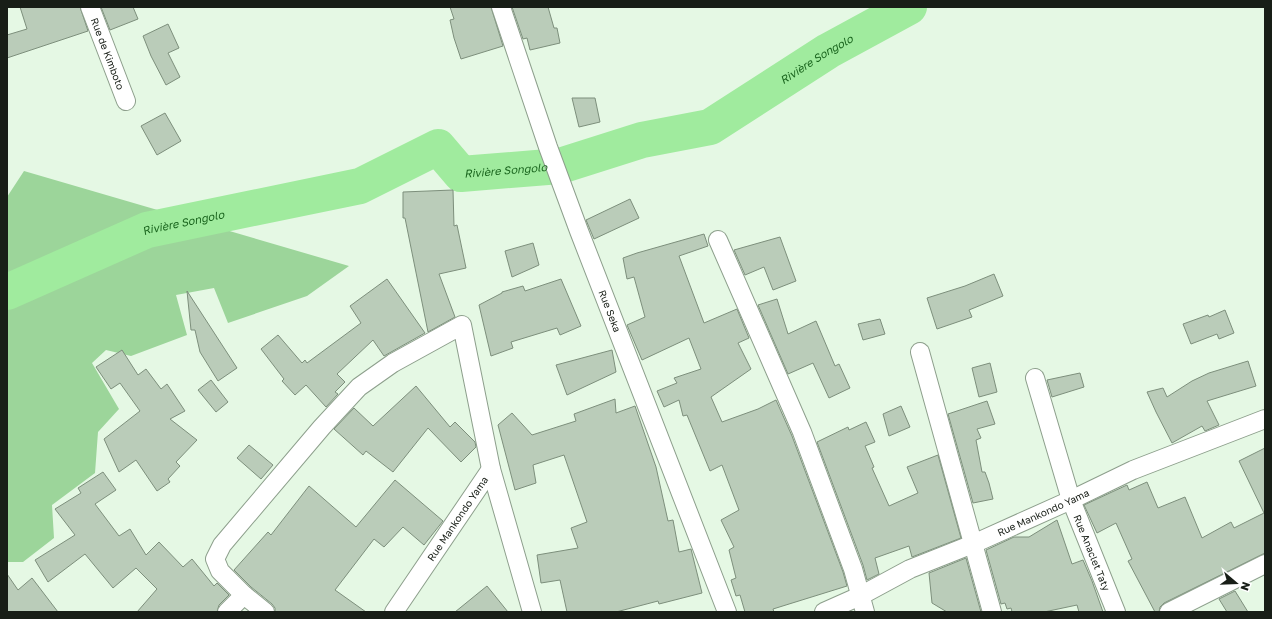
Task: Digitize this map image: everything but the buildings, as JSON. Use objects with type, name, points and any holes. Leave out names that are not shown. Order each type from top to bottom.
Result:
[{"type":"street","name":"Rue de Kimboto","points":[[90,7],[126,101]]},
{"type":"street","name":"Rue Seka","points":[[501,7],[548,147],[579,231],[727,612]]},
{"type":"street","points":[[718,240],[802,432],[853,569],[863,604]]},
{"type":"street","points":[[265,612],[244,595],[220,571],[215,559],[222,545],[322,427],[359,387],[393,363],[462,325],[491,468]]},
{"type":"street","points":[[920,352],[992,612]]},
{"type":"street","name":"Rue Anaclet Taty","points":[[1035,378],[1071,500],[1116,612]]},
{"type":"street","name":"Rue Mankondo Yama","points":[[824,612],[863,604],[910,569],[973,544],[1071,500],[1132,470],[1265,419]]},
{"type":"street","name":"Rue Mankondo Yama","points":[[394,612],[491,468]]},
{"type":"street","name":"Rue Mankondo Yama","points":[[491,468],[532,612]]},
{"type":"street","points":[[1169,612],[1265,564]]},
{"type":"street","points":[[227,612],[244,595]]},
{"type":"green space","points":[[24,171],[349,266],[307,296],[228,323],[214,288],[176,295],[187,335],[131,356],[106,350],[92,363],[119,409],[98,432],[95,473],[52,505],[54,538],[23,562],[7,562],[7,278],[15,273],[7,272],[7,197]]},
{"type":"waterway","name":"Rivière Songolo","points":[[7,292],[147,230],[360,186],[438,147],[461,174],[560,166],[642,140],[710,127],[828,51],[909,7]]}]
